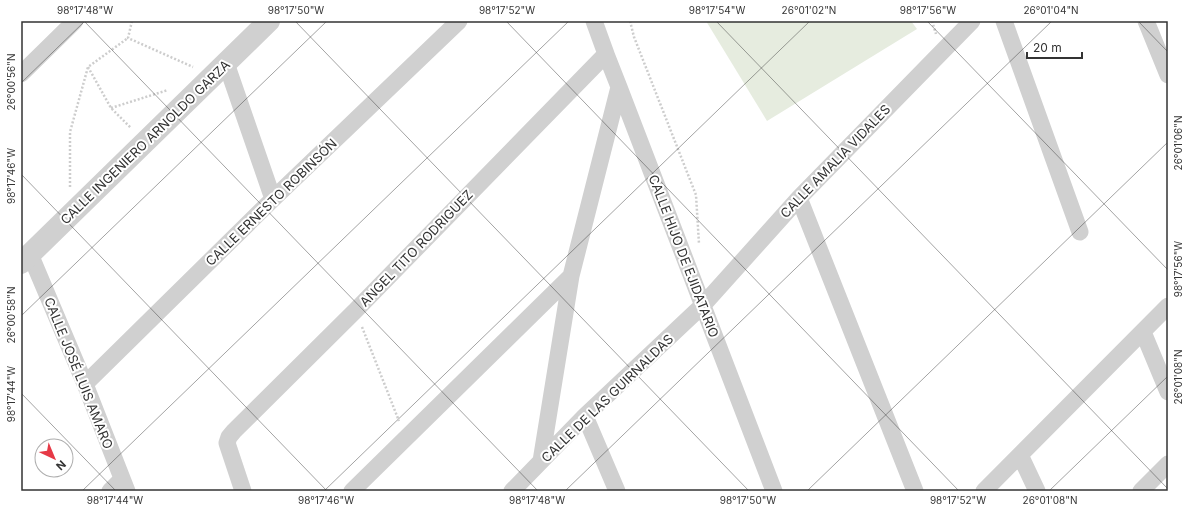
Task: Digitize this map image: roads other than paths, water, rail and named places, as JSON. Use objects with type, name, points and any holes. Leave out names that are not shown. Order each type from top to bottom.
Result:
[{"type":"street","points":[[21,74],[75,21]]},
{"type":"street","name":"CALLE INGENIERO ARNOLDO GARZA","points":[[25,259],[269,21]]},
{"type":"street","name":"CALLE ERNESTO ROBINSÓN","points":[[85,384],[273,199],[459,21]]},
{"type":"street","name":"CALLE HIJO DE EJIDATARIO","points":[[594,21],[774,491]]},
{"type":"street","name":"CALLE AMALIA VIDALES","points":[[703,305],[799,198],[972,21]]},
{"type":"street","points":[[1004,21],[1080,232]]},
{"type":"street","points":[[1146,21],[1168,75]]},
{"type":"street","name":"ANGEL TITO RODRIGUEZ","points":[[243,491],[227,443],[234,431],[356,310],[606,54]]},
{"type":"street","points":[[219,70],[273,199]]},
{"type":"street","points":[[542,461],[571,276],[620,87]]},
{"type":"street","points":[[799,198],[915,491]]},
{"type":"street","name":"CALLE JOSÉ LUIS AMARO","points":[[25,259],[85,384],[125,485]]},
{"type":"street","points":[[352,491],[571,276]]},
{"type":"street","name":"CALLE DE LAS GUIRNALDAS","points":[[512,491],[585,416],[703,305]]},
{"type":"street","points":[[984,491],[1168,306]]},
{"type":"street","points":[[1143,332],[1168,392]]},
{"type":"street","points":[[585,416],[617,491]]},
{"type":"street","points":[[1020,455],[1037,491]]},
{"type":"street","points":[[1141,491],[1168,464]]},
{"type":"street","points":[[110,491],[125,485]]}]
